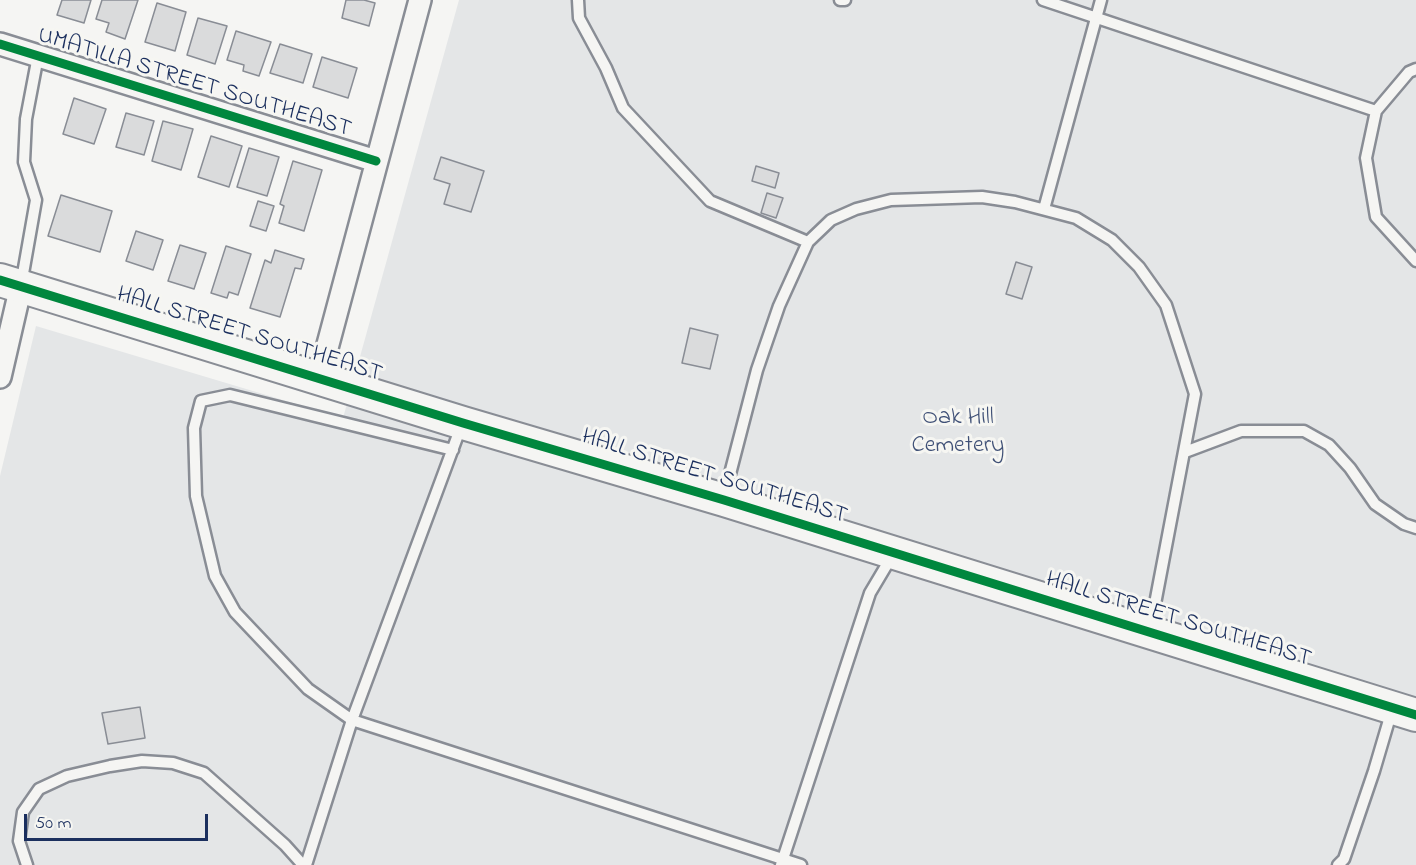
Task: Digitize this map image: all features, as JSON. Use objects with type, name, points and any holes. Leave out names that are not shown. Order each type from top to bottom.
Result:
[{"type":"main road","name":"HALL STREET SOUTHEAST","points":[[10,283],[319,378],[458,436],[724,500],[1404,711]]},
{"type":"street","points":[[319,378],[417,1]]},
{"type":"street","name":"UMATILLA STREET SOUTHEAST","points":[[0,44],[376,161]]},
{"type":"street","points":[[0,377],[10,283]]},
{"type":"lane","points":[[578,0],[579,18],[606,68],[622,108],[710,201],[808,242]]},
{"type":"lane","points":[[840,0],[845,0]]},
{"type":"lane","points":[[1043,0],[1376,111]]},
{"type":"lane","points":[[1044,209],[1101,0]]},
{"type":"lane","points":[[10,283],[36,200],[24,162],[26,119],[38,56]]},
{"type":"lane","points":[[1416,69],[1410,72],[1376,111],[1366,158],[1376,217],[1416,261]]},
{"type":"lane","points":[[724,500],[757,370],[779,306],[808,242],[831,220],[856,209],[891,200],[982,196],[1076,218],[1112,240],[1139,267],[1166,305],[1196,394],[1149,633]]},
{"type":"lane","points":[[27,865],[19,841],[23,812],[39,789],[67,776],[142,761],[173,763],[204,773],[305,865],[352,720],[458,436],[230,395],[201,401],[194,428],[196,496],[215,576],[235,612],[308,689],[352,720],[782,862],[801,865]]},
{"type":"lane","points":[[1185,452],[1241,431],[1304,431],[1329,446],[1350,468],[1375,504],[1404,524],[1416,528]]},
{"type":"lane","points":[[782,862],[870,593],[893,553]]},
{"type":"lane","points":[[1338,865],[1344,859],[1370,782],[1404,711]]},
{"type":"green space","name":"Oak Hill Cemetery","points":[[459,0],[1416,0],[1416,865],[0,865],[0,476],[36,326],[343,418]]},
{"type":"building","points":[[62,0],[91,0],[84,23],[57,15]]},
{"type":"building","points":[[102,0],[138,0],[125,39],[106,32],[109,23],[96,19]]},
{"type":"building","points":[[346,0],[364,0],[375,3],[369,26],[342,18]]},
{"type":"building","points":[[157,3],[186,12],[175,51],[145,42]]},
{"type":"building","points":[[198,18],[227,26],[215,64],[187,55]]},
{"type":"building","points":[[236,31],[271,42],[259,76],[243,71],[244,65],[227,60]]},
{"type":"building","points":[[280,44],[312,54],[303,83],[270,73]]},
{"type":"building","points":[[322,57],[357,68],[348,98],[313,87]]},
{"type":"building","points":[[74,98],[106,109],[94,144],[63,134]]},
{"type":"building","points":[[126,113],[154,121],[144,155],[116,147]]},
{"type":"building","points":[[163,121],[193,129],[181,170],[152,161]]},
{"type":"building","points":[[211,136],[242,146],[229,187],[198,177]]},
{"type":"building","points":[[249,148],[279,157],[267,196],[237,187]]},
{"type":"building","points":[[441,157],[484,171],[471,212],[444,204],[450,184],[434,179]]},
{"type":"building","points":[[293,161],[322,170],[304,231],[279,223],[284,206],[280,204]]},
{"type":"building","points":[[756,166],[779,173],[775,188],[752,181]]},
{"type":"building","points":[[767,193],[783,198],[776,218],[761,213]]},
{"type":"building","points":[[61,195],[112,211],[100,252],[48,236]]},
{"type":"building","points":[[258,201],[274,206],[266,231],[250,226]]},
{"type":"building","points":[[136,231],[163,240],[153,270],[126,261]]},
{"type":"building","points":[[180,245],[206,253],[194,289],[168,281]]},
{"type":"building","points":[[226,246],[251,254],[238,295],[229,292],[227,298],[211,293]]},
{"type":"building","points":[[275,250],[304,259],[301,269],[295,268],[280,317],[250,308],[265,260],[271,263]]},
{"type":"building","points":[[1016,262],[1032,267],[1022,299],[1006,294]]},
{"type":"building","points":[[690,328],[718,335],[710,369],[682,363]]},
{"type":"building","points":[[140,707],[145,738],[108,744],[102,713]]},
{"type":"cycle path","points":[[0,44],[376,161]]},
{"type":"cycle path","points":[[0,280],[463,423],[724,500],[1416,715]]}]
